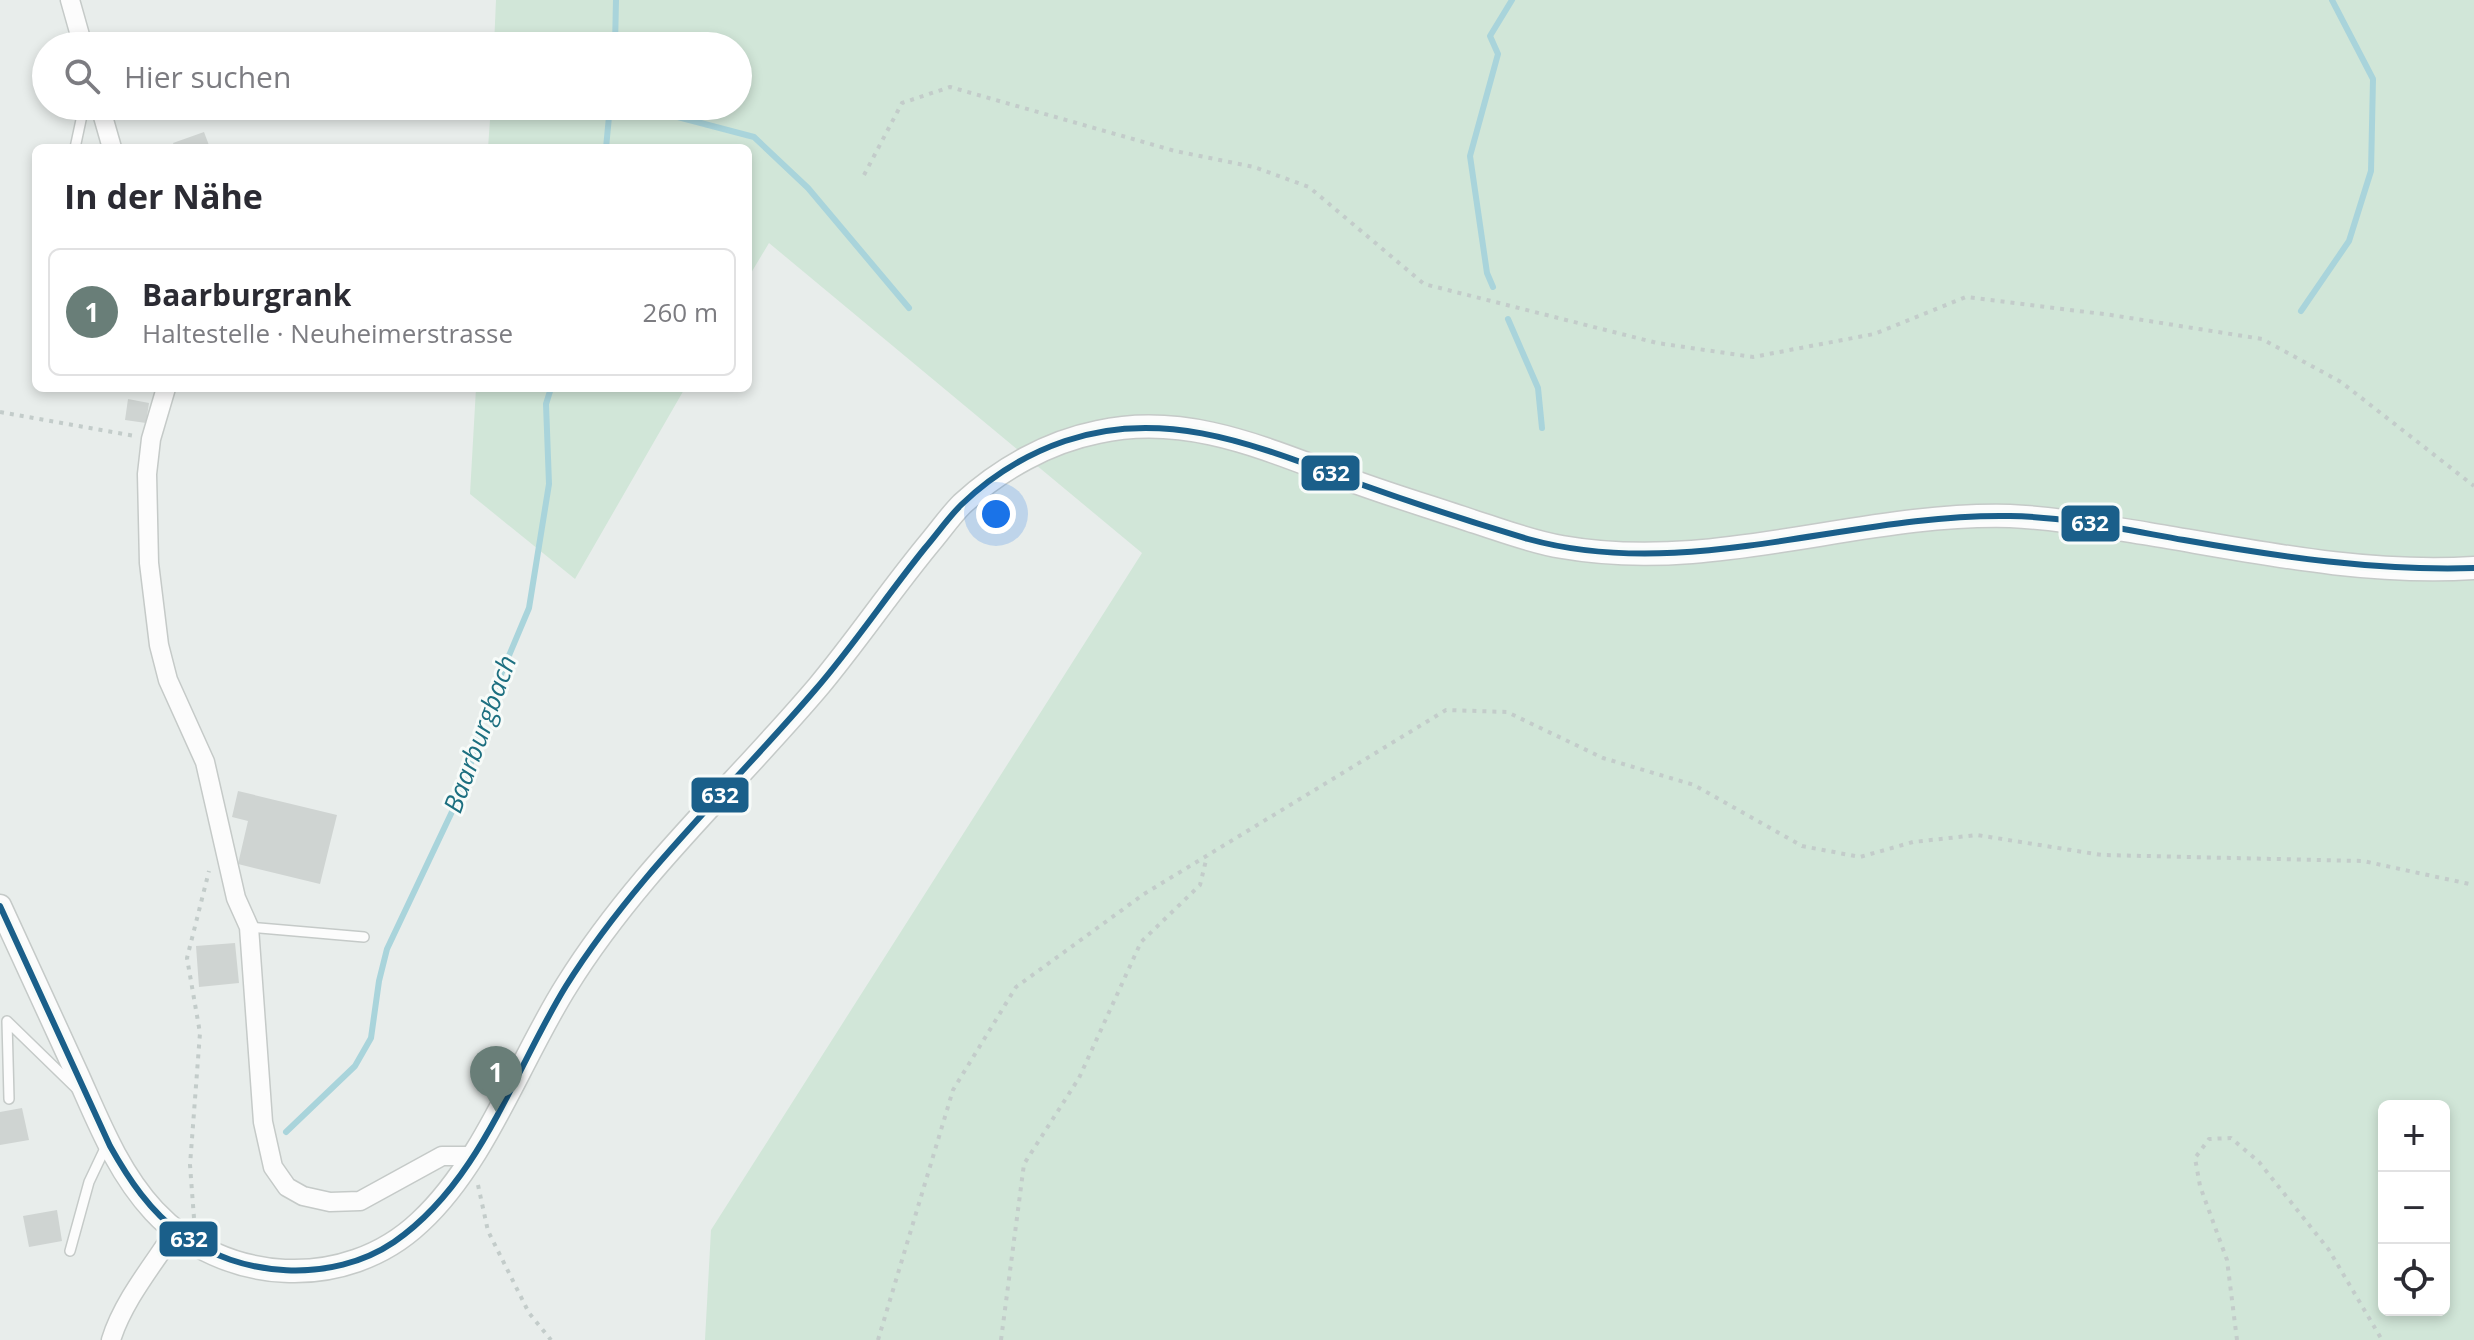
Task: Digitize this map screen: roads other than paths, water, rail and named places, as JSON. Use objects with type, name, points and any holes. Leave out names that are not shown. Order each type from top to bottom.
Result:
[{"type":"street","points":[[70,0],[79,32]]},
{"type":"street","points":[[104,120],[111,144]]},
{"type":"street","points":[[165,392],[151,439],[147,474],[149,563],[159,645],[168,680],[205,762],[236,898],[249,927],[263,1122],[273,1167],[287,1187],[303,1196],[330,1202],[360,1201],[442,1156],[472,1156]]},
{"type":"street","points":[[0,906],[108,1141],[127,1178],[152,1209],[183,1236],[222,1258],[253,1267],[289,1272],[350,1264],[388,1247],[420,1222],[450,1188],[472,1156],[567,984],[640,884],[777,735],[960,506],[1005,469],[1049,447],[1098,432],[1149,426],[1201,429],[1365,486],[1555,546],[1620,554],[1698,554],[1935,519],[2013,516],[2370,567],[2474,568]]},
{"type":"street","points":[[111,1340],[128,1304],[183,1236]]},
{"type":"lane","points":[[76,144],[81,120]]},
{"type":"lane","points":[[249,927],[364,937]]},
{"type":"lane","points":[[9,1099],[7,1021],[72,1087],[88,1098]]},
{"type":"lane","points":[[70,1251],[89,1182],[108,1141]]},
{"type":"waterway","name":"Baarburgbach","points":[[615,32],[616,0]]},
{"type":"waterway","points":[[1493,287],[1487,273],[1470,156],[1498,54],[1490,36],[1512,0]]},
{"type":"waterway","points":[[2301,311],[2349,241],[2371,171],[2373,79],[2332,0]]},
{"type":"waterway","name":"Baarburgbach","points":[[606,144],[609,120]]},
{"type":"waterway","points":[[689,120],[754,137],[808,188],[909,308]]},
{"type":"waterway","points":[[1508,319],[1538,388],[1542,428]]},
{"type":"waterway","name":"Baarburgbach","points":[[286,1132],[355,1066],[371,1038],[387,949],[467,780],[481,722],[529,608],[549,484],[546,404],[550,392]]},
{"type":"place","name":"Baarburgrank","points":[[496,1112]]}]
